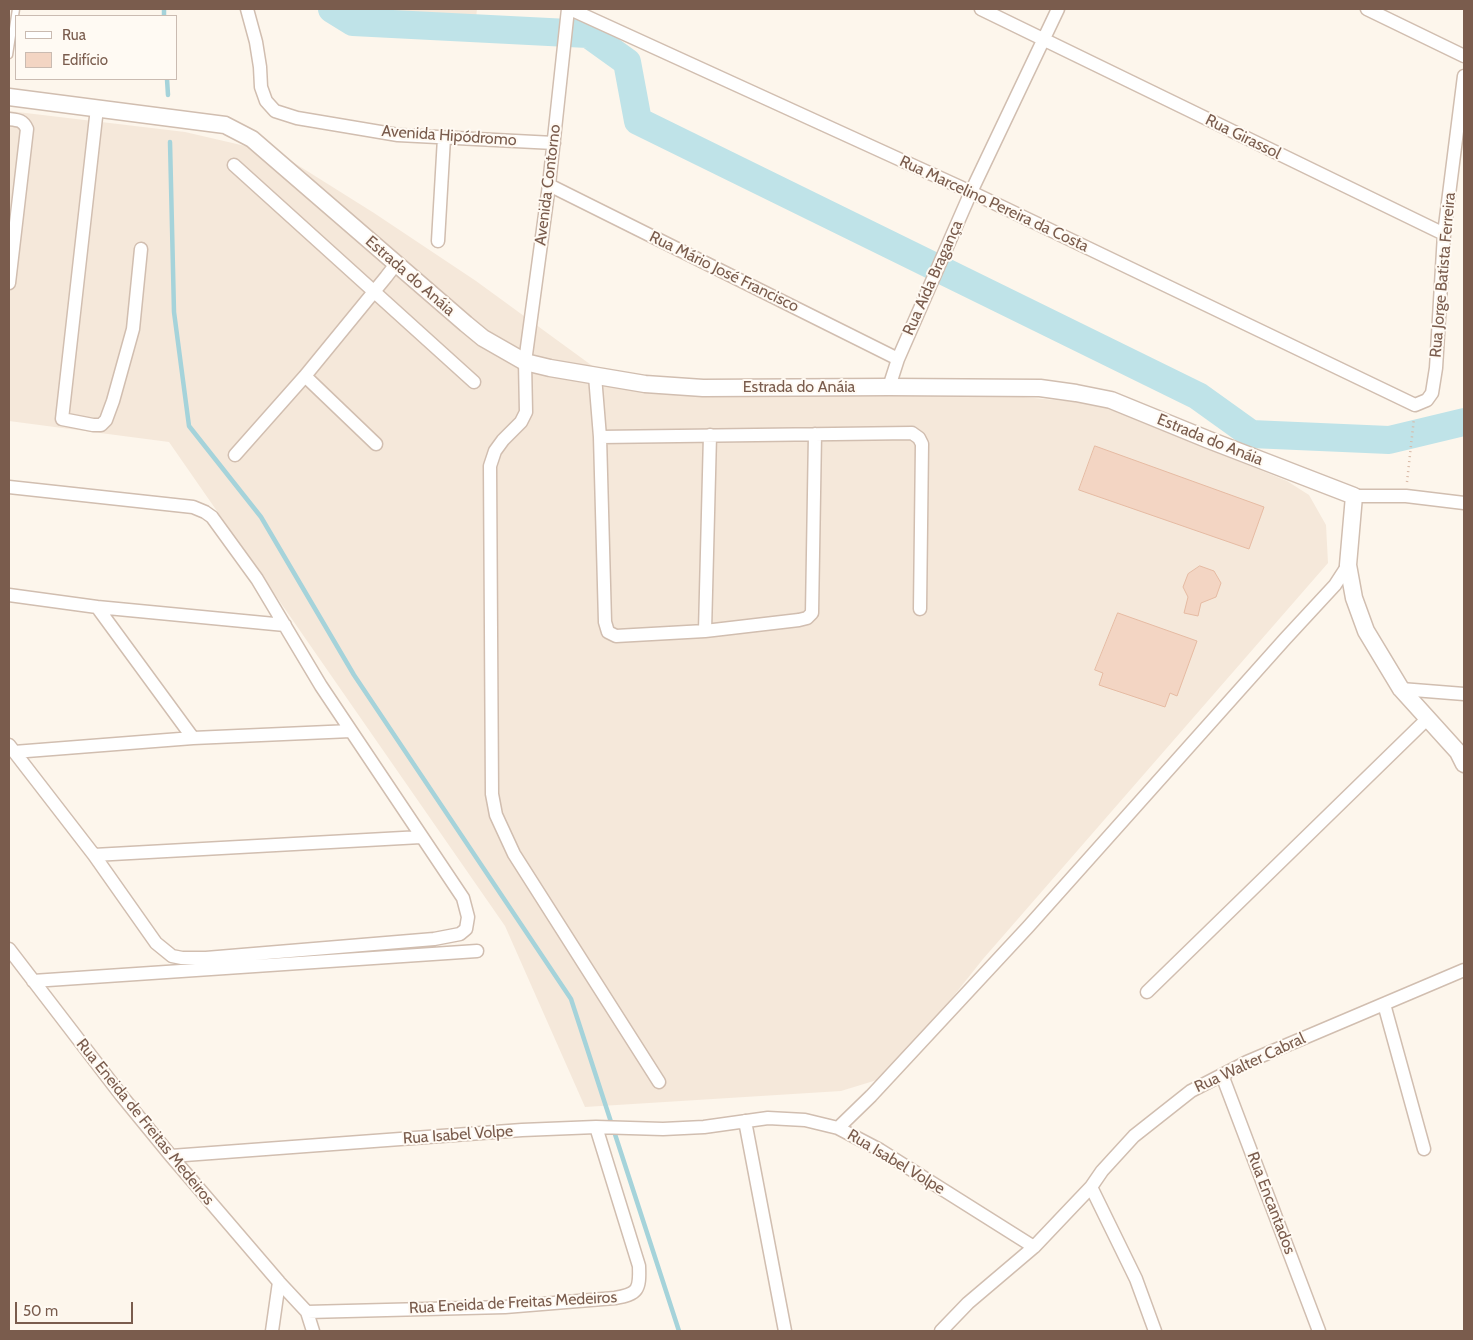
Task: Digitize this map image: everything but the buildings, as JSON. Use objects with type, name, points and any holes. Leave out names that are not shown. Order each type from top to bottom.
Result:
[{"type":"street","name":"Avenida Hipódromo","points":[[247,9],[256,42],[260,66],[260,87],[266,101],[275,111],[297,118],[398,135],[554,144]]},
{"type":"street","name":"Rua Girassol","points":[[981,9],[1444,234]]},
{"type":"street","name":"Rua Aída Bragança","points":[[889,387],[898,359],[947,250],[970,192],[1058,9]]},
{"type":"street","points":[[1368,9],[1464,56]]},
{"type":"street","name":"Avenida Contorno","points":[[568,10],[549,186],[525,362],[526,412],[520,422],[499,446],[490,466],[493,801],[496,814],[514,854],[659,1082]]},
{"type":"street","name":"Rua Marcelino Pereira da Costa","points":[[568,10],[970,192],[1414,411]]},
{"type":"street","name":"Rua Jorge Batista Ferreira","points":[[1414,411],[1432,393],[1436,368],[1444,234],[1462,119],[1464,76]]},
{"type":"street","name":"Estrada do Anáia","points":[[9,97],[225,125],[237,131],[252,139],[483,338],[525,362],[645,384],[703,388],[1040,388],[1076,393],[1111,400],[1354,496]]},
{"type":"street","points":[[97,108],[62,419],[93,426],[100,425],[106,420],[133,329],[141,249]]},
{"type":"street","points":[[9,119],[19,120],[24,123],[27,129],[9,283]]},
{"type":"street","points":[[438,241],[444,138]]},
{"type":"street","points":[[234,166],[474,382]]},
{"type":"street","name":"Rua Mário José Francisco","points":[[549,186],[898,359]]},
{"type":"street","points":[[235,455],[305,376],[396,264]]},
{"type":"street","points":[[305,376],[376,444]]},
{"type":"street","points":[[595,376],[600,436],[605,622],[608,632],[616,636],[705,631],[800,620],[807,618],[812,613],[815,434]]},
{"type":"street","points":[[600,436],[912,433],[919,438],[922,444],[920,609]]},
{"type":"street","points":[[705,631],[710,435]]},
{"type":"street","points":[[9,487],[193,507],[212,517],[256,579],[321,686],[421,837],[464,898],[468,917],[466,929],[460,934],[434,939],[206,958],[172,956],[156,943],[94,855],[12,748]]},
{"type":"street","points":[[1464,503],[1406,496],[1354,496],[1348,565],[1354,598],[1366,631],[1401,689],[1458,752],[1464,764]]},
{"type":"street","points":[[838,1128],[871,1096],[1028,927],[1335,585],[1348,565]]},
{"type":"street","points":[[9,595],[97,607],[285,625]]},
{"type":"street","points":[[97,607],[193,738]]},
{"type":"street","points":[[1401,689],[1464,694]]},
{"type":"street","points":[[1147,992],[1428,718]]},
{"type":"street","points":[[12,748],[351,731]]},
{"type":"street","points":[[94,855],[421,837]]},
{"type":"street","name":"Rua Eneida de Freitas Medeiros","points":[[9,949],[171,1156],[307,1312],[313,1331]]},
{"type":"street","points":[[33,981],[477,951]]},
{"type":"street","name":"Rua Walter Cabral","points":[[941,1331],[968,1303],[1034,1247],[1091,1187],[1102,1171],[1134,1136],[1190,1092],[1247,1062],[1464,970]]},
{"type":"street","points":[[1384,1004],[1424,1149]]},
{"type":"street","name":"Rua Encantados","points":[[1222,1075],[1319,1331]]},
{"type":"street","name":"Rua Isabel Volpe","points":[[171,1156],[522,1130],[596,1127],[704,1128],[744,1121],[777,1118],[805,1120],[838,1128],[880,1150],[1034,1247]]},
{"type":"street","points":[[744,1121],[785,1331]]},
{"type":"street","name":"Rua Eneida de Freitas Medeiros","points":[[307,1312],[505,1307],[631,1295],[637,1289],[640,1279],[639,1266],[596,1127]]},
{"type":"street","points":[[1091,1187],[1136,1279],[1155,1331]]},
{"type":"street","points":[[272,1331],[279,1282]]},
{"type":"lane","points":[[9,53],[15,15]]},
{"type":"path","points":[[1407,478],[1414,411]]},
{"type":"shaded area","points":[[361,9],[477,9],[476,18],[439,20],[373,13]]},
{"type":"shaded area","points":[[9,111],[185,132],[280,154],[374,213],[476,281],[624,389],[754,396],[960,391],[1097,404],[1287,481],[1309,495],[1326,525],[1328,563],[983,959],[890,1076],[841,1091],[585,1107],[505,926],[169,442],[9,421]]},
{"type":"waterway","points":[[164,9],[164,15]]},
{"type":"waterway","points":[[332,9],[353,22],[588,34],[627,62],[638,121],[1198,396],[1251,434],[1389,440],[1464,422]]},
{"type":"waterway","points":[[167,80],[168,95]]},
{"type":"waterway","points":[[170,142],[174,312],[189,426],[261,517],[354,675],[571,999],[679,1331]]}]
